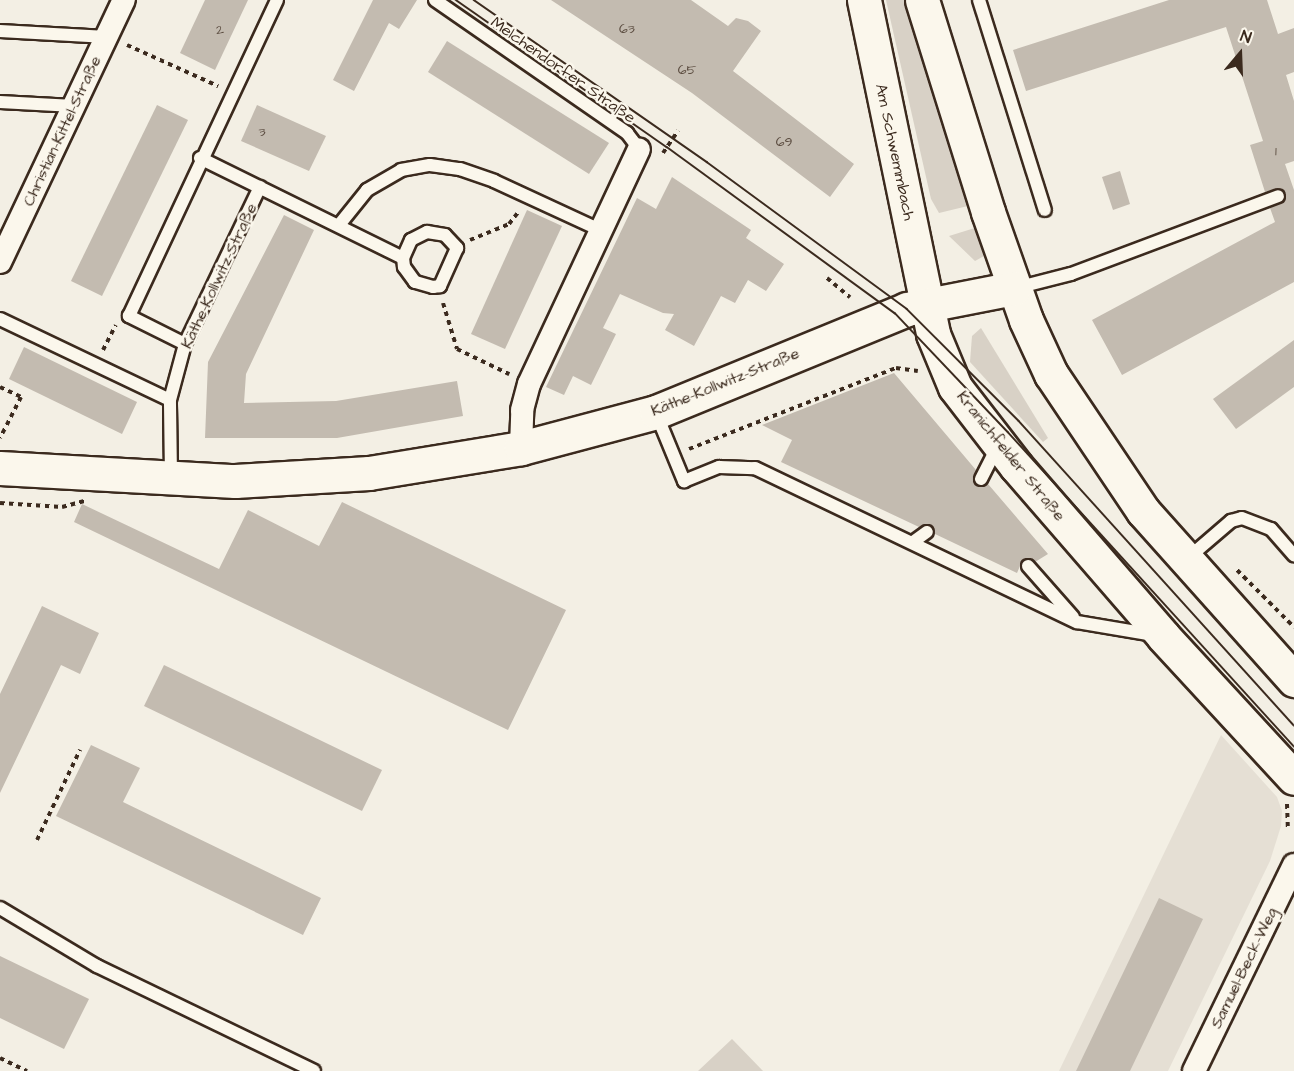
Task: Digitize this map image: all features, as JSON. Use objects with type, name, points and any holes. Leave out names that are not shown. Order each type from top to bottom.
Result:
[{"type":"main road","name":"Am Schwemmbach","points":[[864,0],[926,305]]},
{"type":"main road","points":[[922,0],[1014,288],[1051,374],[1074,414],[1121,484],[1185,561],[1294,680]]},
{"type":"main road","points":[[926,305],[1014,288]]},
{"type":"main road","name":"Käthe-Kollwitz-Straße","points":[[0,468],[235,480],[369,473],[521,448],[656,412],[863,326],[926,305]]},
{"type":"main road","name":"Kranichfelder Straße","points":[[926,305],[939,352],[956,387],[999,445],[1163,636],[1294,778]]},
{"type":"street","name":"Christian-Kittel-Straße","points":[[0,262],[7,231],[74,106],[124,0]]},
{"type":"street","points":[[521,448],[522,410],[529,384],[639,149]]},
{"type":"street","name":"Samuel-Beck-Weg","points":[[1194,1071],[1294,865]]},
{"type":"lane","points":[[185,344],[129,316],[200,158],[277,0]]},
{"type":"lane","name":"Melchendorfer Straße","points":[[435,0],[627,133],[639,149]]},
{"type":"lane","points":[[979,0],[1045,210]]},
{"type":"lane","points":[[0,31],[107,37]]},
{"type":"lane","points":[[0,102],[74,106]]},
{"type":"lane","points":[[200,158],[403,258]]},
{"type":"lane","points":[[339,225],[367,190],[401,170],[430,165],[460,168],[531,197],[602,231]]},
{"type":"lane","name":"Käthe-Kollwitz-Straße","points":[[171,477],[170,400],[185,344],[260,187]]},
{"type":"lane","points":[[1014,288],[1071,274],[1278,196]]},
{"type":"lane","points":[[427,232],[445,235],[457,248],[440,285],[415,282],[404,267],[403,258],[411,240],[427,232]]},
{"type":"lane","points":[[0,319],[170,400]]},
{"type":"lane","points":[[656,412],[684,481],[719,467],[755,468],[1077,622],[1163,636]]},
{"type":"lane","points":[[981,479],[999,445]]},
{"type":"lane","points":[[1185,561],[1231,521],[1242,518],[1271,529],[1294,555]]},
{"type":"lane","points":[[913,542],[927,532]]},
{"type":"lane","points":[[1028,566],[1077,622]]},
{"type":"lane","points":[[0,908],[97,966],[314,1071]]},
{"type":"path","points":[[107,37],[232,92]]},
{"type":"path","points":[[457,248],[508,225],[531,197]]},
{"type":"path","points":[[827,278],[850,297]]},
{"type":"path","points":[[440,285],[457,349],[529,384]]},
{"type":"path","points":[[103,350],[114,326]]},
{"type":"path","points":[[673,456],[887,371],[896,368],[919,371]]},
{"type":"path","points":[[0,387],[21,397],[0,438]]},
{"type":"path","points":[[0,503],[62,507],[94,502]]},
{"type":"path","points":[[37,840],[80,750]]},
{"type":"path","points":[[0,1058],[27,1071]]},
{"type":"shaded area","points":[[886,0],[908,0],[972,205],[939,213],[931,199]]},
{"type":"shaded area","points":[[978,227],[984,256],[975,261],[949,236]]},
{"type":"shaded area","points":[[981,328],[1048,438],[1043,442],[970,362],[972,336]]},
{"type":"shaded area","points":[[1221,735],[1277,797],[1282,811],[1281,826],[1270,861],[1168,1071],[1059,1071]]},
{"type":"shaded area","points":[[732,1039],[763,1071],[698,1071]]},
{"type":"building","points":[[205,0],[248,0],[215,70],[180,53]]},
{"type":"building","points":[[373,0],[417,0],[399,29],[389,23],[354,91],[333,80]]},
{"type":"building","points":[[551,0],[691,0],[728,26],[736,18],[748,21],[761,31],[733,71],[854,164],[830,197],[692,93]]},
{"type":"building","points":[[1169,0],[1267,0],[1278,34],[1294,28],[1294,72],[1286,75],[1294,101],[1294,161],[1285,164],[1294,190],[1294,282],[1122,375],[1092,320],[1275,222],[1270,208],[1284,202],[1286,194],[1279,188],[1265,192],[1250,145],[1263,141],[1226,27],[1026,91],[1013,50]]},
{"type":"building","points":[[447,41],[609,143],[589,174],[428,72]]},
{"type":"building","points":[[157,105],[188,120],[102,296],[71,281]]},
{"type":"building","points":[[257,105],[326,136],[309,171],[241,141]]},
{"type":"building","points":[[1120,171],[1130,204],[1113,210],[1102,177]]},
{"type":"building","points":[[672,177],[751,230],[746,238],[784,264],[766,291],[748,280],[735,303],[721,296],[694,346],[665,330],[674,314],[663,313],[620,294],[603,328],[616,334],[591,385],[573,376],[564,395],[546,387],[637,198],[656,209]]},
{"type":"building","points":[[527,210],[562,226],[505,349],[471,334]]},
{"type":"building","points":[[284,215],[314,230],[246,374],[244,403],[336,401],[457,381],[463,416],[337,438],[205,438],[208,362]]},
{"type":"building","points":[[1294,340],[1294,387],[1236,429],[1213,399]]},
{"type":"building","points":[[24,347],[137,402],[122,434],[9,379]]},
{"type":"building","points":[[894,373],[976,470],[974,484],[981,487],[988,484],[1048,554],[1035,562],[1023,559],[1017,573],[935,534],[931,525],[919,527],[781,462],[792,440],[762,425]]},
{"type":"building","points":[[342,502],[566,610],[508,730],[74,522],[82,504],[219,569],[248,510],[319,546]]},
{"type":"building","points":[[42,606],[99,633],[80,674],[61,665],[0,793],[0,694]]},
{"type":"building","points":[[164,665],[382,770],[362,811],[144,706]]},
{"type":"building","points":[[91,745],[140,768],[123,802],[321,898],[303,935],[56,816]]},
{"type":"building","points":[[1159,898],[1203,919],[1130,1071],[1076,1071]]},
{"type":"building","points":[[0,956],[89,999],[64,1049],[0,1018]]},
{"type":"tram line","points":[[456,0],[667,147],[895,313],[1008,432],[1294,746]]},
{"type":"tram line","points":[[474,0],[707,162],[907,309],[1019,421],[1294,725]]}]
